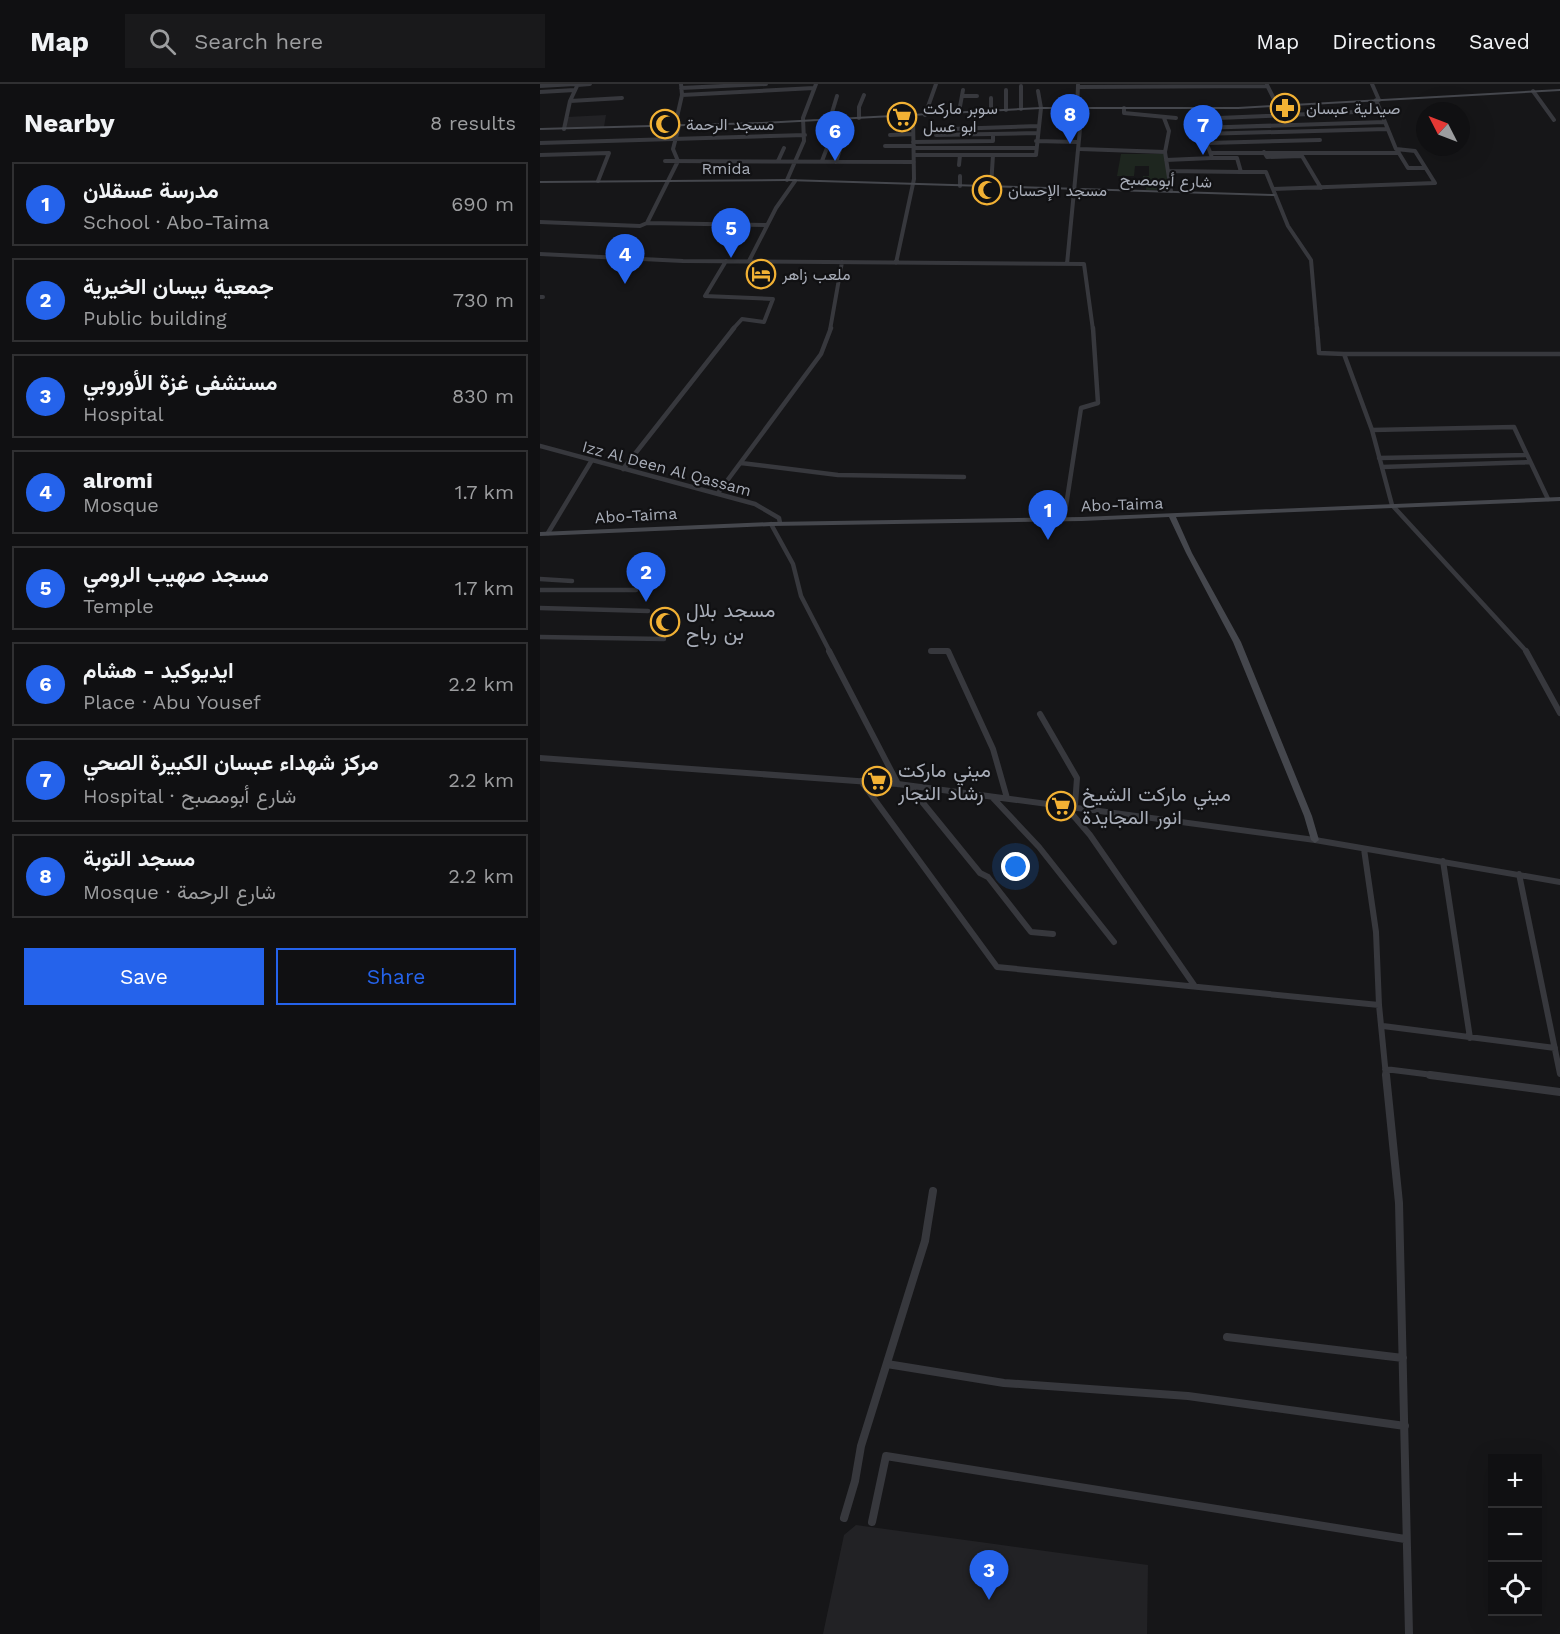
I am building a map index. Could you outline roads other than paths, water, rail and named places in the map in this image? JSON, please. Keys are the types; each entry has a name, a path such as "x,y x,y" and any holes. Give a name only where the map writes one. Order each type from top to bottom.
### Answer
{"street":[{"path":"564,129 570,101 577,84"},
{"path":"540,86 590,84"},
{"path":"678,161 672,148 681,86 766,84"},
{"path":"925,115 936,84"},
{"path":"1372,84 1379,111 1408,168 1425,168"},
{"path":"1067,264 1073,189 1080,149 1078,85 1267,85 1278,106"},
{"path":"681,95 815,86 803,118 805,135 787,180"},
{"path":"1021,109 1022,86"},
{"path":"540,92 575,90"},
{"path":"959,112 963,90"},
{"path":"1006,90 1006,110"},
{"path":"540,129 805,121 1041,108 1278,106 1560,90"},
{"path":"914,155 1036,155 1041,108 1038,91"},
{"path":"1533,91 1554,120"},
{"path":"859,118 859,107 864,95"},
{"path":"830,119 837,96"},
{"path":"963,96 977,96"},
{"path":"570,101 622,98"},
{"path":"991,98 991,111"},
{"path":"1124,108 1124,113 1176,118"},
{"path":"1212,158 1208,143 1200,134 1194,119 1379,111"},
{"path":"896,262 913,184 913,116"},
{"path":"1164,118 1169,131 1165,152 1171,191"},
{"path":"1198,128 1385,122"},
{"path":"952,135 951,129 1038,126"},
{"path":"1200,134 1387,129"},
{"path":"936,135 1037,133"},
{"path":"890,135 913,134"},
{"path":"914,145 993,141 993,134"},
{"path":"540,143 805,135"},
{"path":"822,161 830,140 843,140 836,162"},
{"path":"1208,143 1281,143 1320,140"},
{"path":"1036,141 1078,142"},
{"path":"886,144 1036,148"},
{"path":"778,161 784,148"},
{"path":"1080,149 1165,152"},
{"path":"1211,153 1303,151 1343,155 1416,151 1434,183 1273,189"},
{"path":"1264,152 1267,157 1302,156 1321,188"},
{"path":"540,154 609,153 598,181"},
{"path":"844,162 847,154"},
{"path":"959,165 960,155"},
{"path":"991,186 993,155"},
{"path":"883,162 884,156"},
{"path":"1166,159 1237,158 1241,172"},
{"path":"665,161 914,162"},
{"path":"647,223 678,161"},
{"path":"1169,171 1266,172 1288,226 1311,260 1320,353 1560,354"},
{"path":"960,176 960,186"},
{"name":"Rmida","path":"540,182 787,180 913,184"},
{"path":"749,261 767,225 795,181"},
{"name":"شارع أبومصبح","path":"913,184 1274,195"},
{"path":"540,222 640,226 647,223 767,225"},
{"path":"540,254 726,261 1084,264 1096,354 1098,403 1081,408 1066,494 1064,519"},
{"path":"623,469 714,350 742,319 764,322 775,300 705,296 726,261"},
{"path":"718,494 821,354 832,326 842,262"},
{"path":"1344,354 1372,430 1392,504 1526,651 1560,713"},
{"path":"1372,430 1514,427 1548,499"},
{"name":"Izz Al Deen Al Qassam","path":"540,446 755,504 779,518 780,523"},
{"path":"1379,458 1526,454"},
{"path":"544,534 592,460"},
{"path":"1382,466 1530,462"},
{"path":"741,463 838,475 964,477"},
{"name":"Abo-Taima","path":"544,534 780,523 1172,516 1392,504 1560,499"},
{"path":"1172,516 1189,553 1196,561 1237,642 1300,796 1315,840"},
{"path":"771,524 793,564 801,596 898,784"},
{"path":"540,579 572,580"},
{"path":"540,590 636,590"},
{"path":"540,608 648,611"},
{"path":"540,637 601,640 663,639"},
{"path":"931,651 948,651 993,749 1008,798"},
{"path":"1041,714 1077,778 1075,804 1066,807"},
{"path":"540,758 898,784 1315,840 1560,882"},
{"path":"861,781 887,820 997,967 1380,1005"},
{"path":"910,786 980,873 988,877 1031,932 1053,934"},
{"path":"992,797 1039,847 1114,942"},
{"path":"1066,807 1090,835 1194,985"},
{"path":"1364,849 1376,932 1380,1005 1399,1203 1409,1634"},
{"path":"1443,861 1470,1038"},
{"path":"1519,874 1560,1074"},
{"path":"1383,1026 1555,1048"},
{"path":"1386,1069 1560,1092"},
{"path":"844,1518 855,1481 861,1446 925,1241 933,1191"},
{"path":"1227,1337 1403,1358"},
{"path":"887,1364 1004,1383 1188,1396 1405,1426"},
{"path":"872,1522 886,1456 1405,1539"}],"place":[{"name":"صيدلية عبسان","path":"1285,108"},
{"name":"سوبر ماركت ابو عسل","path":"902,117"},
{"name":"مسجد الرحمة","path":"665,124"},
{"name":"مسجد التوبة","path":"1070,144"},
{"name":"مركز شهداء عبسان الكبيرة الصحي","path":"1203,155"},
{"name":"ايديوكيد - هشام","path":"835,161"},
{"name":"مسجد الإحسان","path":"987,190"},
{"name":"مسجد صهيب الرومي","path":"731,258"},
{"name":"ملعب زاهر","path":"761,274"},
{"name":"alromi","path":"625,284"},
{"name":"مدرسة عسقلان","path":"1048,540"},
{"name":"جمعية بيسان الخيرية","path":"646,602"},
{"name":"مسجد بلال بن رباح","path":"665,622"},
{"name":"ميني ماركت رشاد النجار","path":"877,781"},
{"name":"ميني ماركت الشيخ انور المجايدة","path":"1061,806"},
{"name":"مستشفى غزة الأوروبي","path":"989,1600"}]}
